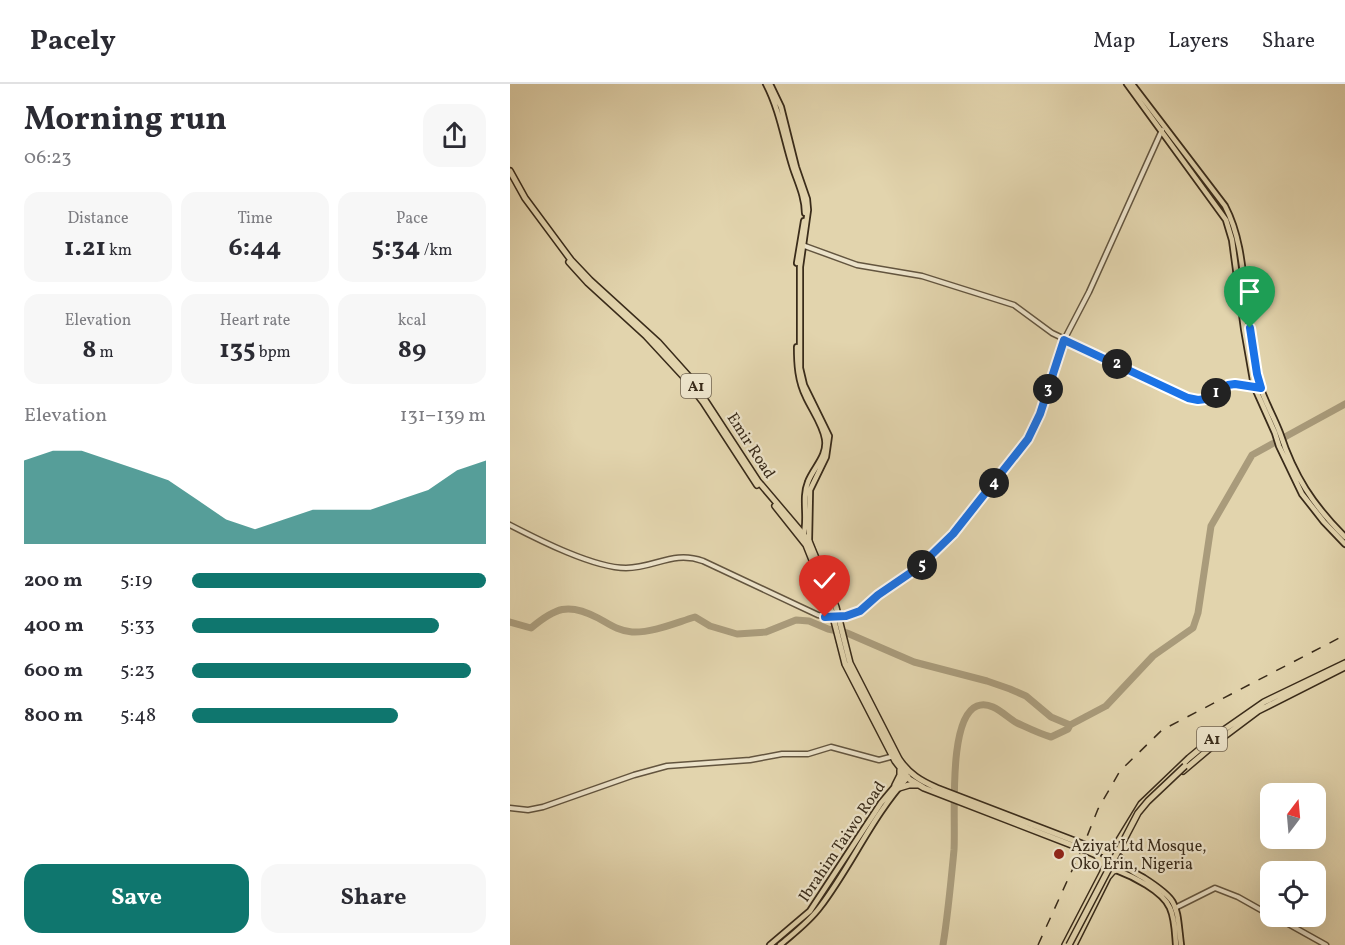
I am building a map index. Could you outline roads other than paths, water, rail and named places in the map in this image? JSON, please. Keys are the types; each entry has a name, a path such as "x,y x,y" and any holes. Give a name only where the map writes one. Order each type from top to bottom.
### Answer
{"highway":[{"name":"Emir Road","path":"510,171 525,198 571,260 658,342 692,380 758,481 805,540 836,618 845,664 895,755 908,774"},
{"name":"Emir Road","path":"510,178 522,200 580,275 646,336 691,385 752,478 805,540"},
{"name":"A1","path":"1345,663 1264,702 1189,758 1141,804 1110,854 1104,857 1103,865 1108,870 1115,870 1120,865 1120,849 1143,808 1220,736 1270,704 1345,667"},
{"path":"1070,945 1140,814 1156,795 1220,736"},
{"name":"Emir Road","path":"895,755 898,765 908,774"},
{"path":"898,765 900,775 897,786 921,786"},
{"name":"Ibrahim Taiwo Road","path":"908,774 921,786 1110,854"},
{"name":"Ibrahim Taiwo Road","path":"908,774 936,790"},
{"name":"Ibrahim Taiwo Road","path":"959,798 1082,848 1096,855 1103,865"},
{"name":"A1","path":"1110,854 1120,859"},
{"path":"1070,945 1103,872 1103,865"},
{"path":"1070,945 1108,877 1115,870"}],"main road":[{"path":"768,84 781,107 796,167 807,199 808,210 801,245 799,288 800,368 804,384 825,427 829,442 826,457 810,490 805,540"},
{"path":"1127,84 1225,206 1234,227 1254,362 1281,445 1306,499 1345,544"},
{"path":"1132,84 1226,220 1232,240 1254,387 1277,432"},
{"path":"1281,445 1309,496 1345,537"},
{"name":"Ibrahim Taiwo Road","path":"770,945 810,910 897,786 908,774"},
{"name":"Ibrahim Taiwo Road","path":"780,945 805,924 821,906 897,786"},
{"path":"1120,859 1127,867 1168,894 1181,945"},
{"path":"1115,870 1134,878 1157,893 1173,908 1176,945"}],"street":[{"path":"510,525 547,544 613,567 640,567 680,556 692,557 812,613 836,618 860,611 878,595 919,567 966,518 1028,439 1040,414 1064,340 1089,292 1162,129"},
{"path":"801,245 857,265 922,276 1014,305 1064,340 1188,398 1206,399 1232,384 1261,388"},
{"path":"510,808 528,810 543,807 634,775 667,766 750,760 782,754 808,754 831,747 879,760 895,755"},
{"path":"1173,908 1215,888 1260,909"},
{"path":"1292,927 1326,945"}],"waterway":[{"path":"943,945 954,850 957,749 967,714 977,706 988,705 1017,723 1051,737 1106,706 1153,656 1193,628 1198,613 1211,526 1252,455 1345,404"},
{"path":"510,622 531,628 555,612 570,609 587,613 618,629 632,632 655,629 695,617 710,626 737,634 766,632 796,620 809,621 828,629 847,633 914,662 1010,689 1026,696 1051,717 1070,725"}],"railway":[{"path":"1038,945 1098,809 1120,771 1162,730 1345,635"}],"place":[{"name":"Aziyat Ltd Mosque, Oko Erin, Nigeria","path":"1059,854"}]}
